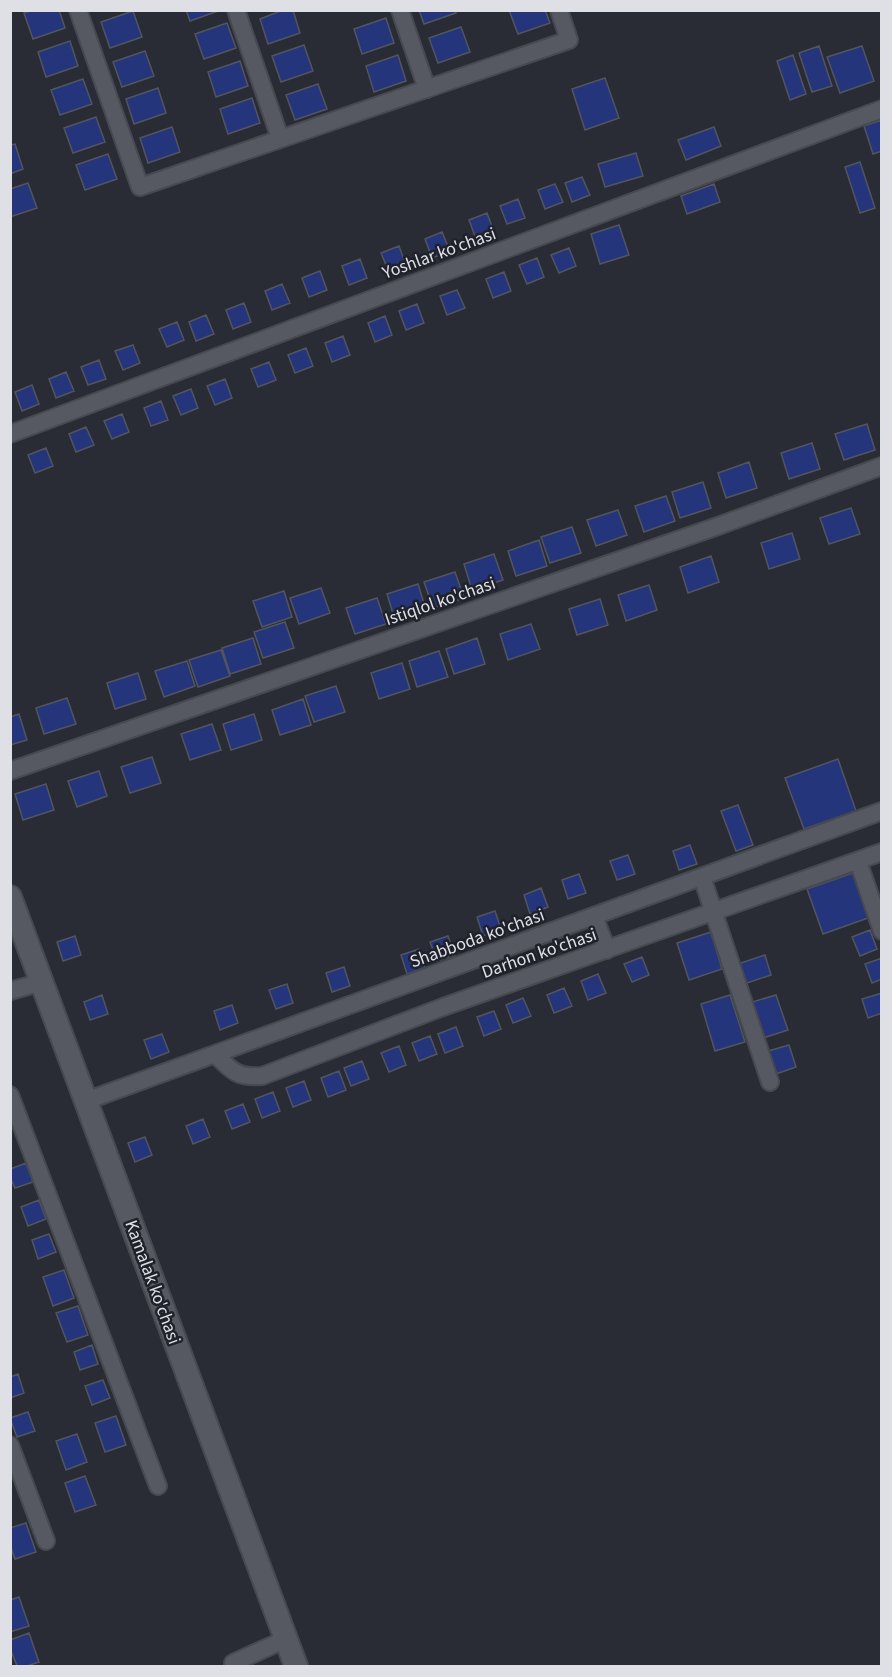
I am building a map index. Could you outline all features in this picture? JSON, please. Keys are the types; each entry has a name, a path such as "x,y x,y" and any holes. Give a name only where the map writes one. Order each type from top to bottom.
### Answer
{"main road":[{"name":"Kamalak ko'chasi","path":"10,897 296,1666"}],"street":[{"path":"78,10 140,187 569,40 559,10"},
{"path":"236,10 280,138"},
{"path":"400,10 427,89"},
{"name":"Yoshlar ko'chasi","path":"10,434 882,109"},
{"name":"Istiqlol ko'chasi","path":"10,771 718,526 882,466"},
{"name":"Shabboda ko'chasi","path":"86,1101 882,811"},
{"name":"Darhon ko'chasi","path":"215,1054 232,1071 247,1077 262,1076 443,1007 882,852"},
{"path":"858,861 882,931"},
{"path":"702,877 770,1082"},
{"path":"594,916 607,950"},
{"path":"10,991 42,982"},
{"path":"10,1095 158,1486"},
{"path":"10,1445 46,1541"},
{"path":"234,1666 233,1663 286,1639"}],"building":[{"path":"33,10 59,10 65,28 33,39 24,13"},
{"path":"186,10 221,10 190,21"},
{"path":"283,10 293,10 300,33 268,44 260,19"},
{"path":"419,10 455,10 456,13 424,24"},
{"path":"509,10 545,10 550,23 518,34"},
{"path":"133,11 142,37 110,48 101,22"},
{"path":"386,18 394,43 362,54 354,29"},
{"path":"227,23 236,48 204,59 195,34"},
{"path":"461,27 470,52 438,63 429,38"},
{"path":"70,41 78,66 46,77 38,52"},
{"path":"304,45 313,71 281,82 272,56"},
{"path":"819,46 832,86 812,92 799,53"},
{"path":"862,46 874,81 840,93 827,57"},
{"path":"145,51 154,76 122,87 113,62"},
{"path":"398,55 406,81 374,92 366,66"},
{"path":"793,55 806,94 790,100 777,61"},
{"path":"240,61 248,86 216,97 208,72"},
{"path":"605,78 619,118 585,130 572,89"},
{"path":"83,79 92,104 60,115 51,90"},
{"path":"318,84 327,109 295,120 286,95"},
{"path":"158,88 166,113 134,124 126,99"},
{"path":"252,98 260,123 228,134 220,109"},
{"path":"96,117 105,142 73,153 64,128"},
{"path":"882,120 882,151 873,154 864,126"},
{"path":"172,127 180,152 148,163 140,138"},
{"path":"714,127 721,146 686,160 678,140"},
{"path":"15,144 23,169 10,174 10,145"},
{"path":"636,153 643,176 605,187 598,164"},
{"path":"108,154 117,179 85,190 76,165"},
{"path":"860,162 875,208 860,213 845,167"},
{"path":"582,177 590,195 572,202 565,183"},
{"path":"28,183 37,208 10,217 10,189"},
{"path":"555,184 563,202 545,209 538,190"},
{"path":"714,184 720,202 687,214 681,196"},
{"path":"518,199 525,218 507,224 500,206"},
{"path":"487,213 494,232 476,239 469,220"},
{"path":"619,225 629,255 600,264 591,234"},
{"path":"442,232 450,251 432,258 425,239"},
{"path":"399,246 406,265 389,272 381,253"},
{"path":"569,248 576,266 559,273 551,255"},
{"path":"537,258 544,277 527,284 519,265"},
{"path":"360,259 367,278 349,285 342,266"},
{"path":"320,271 327,290 309,297 302,278"},
{"path":"504,272 511,291 493,298 486,279"},
{"path":"282,284 290,303 272,310 265,291"},
{"path":"457,290 465,308 447,315 440,296"},
{"path":"244,303 251,322 233,329 226,310"},
{"path":"417,304 424,323 406,330 399,311"},
{"path":"206,315 214,334 196,341 189,322"},
{"path":"385,316 392,335 375,342 368,323"},
{"path":"177,322 184,340 167,347 159,329"},
{"path":"343,336 350,355 332,362 325,343"},
{"path":"133,345 140,363 123,370 115,351"},
{"path":"306,348 313,366 295,373 288,355"},
{"path":"99,360 106,379 88,385 81,367"},
{"path":"269,362 276,380 258,387 251,369"},
{"path":"66,372 74,391 56,398 49,379"},
{"path":"225,379 232,398 215,405 207,386"},
{"path":"32,385 39,404 22,411 15,392"},
{"path":"191,389 198,408 181,415 173,396"},
{"path":"161,401 168,420 151,426 144,408"},
{"path":"122,414 129,432 112,439 104,421"},
{"path":"867,424 875,450 844,460 835,434"},
{"path":"86,427 94,445 76,452 69,434"},
{"path":"812,443 820,469 789,479 781,453"},
{"path":"46,448 53,466 35,473 28,455"},
{"path":"749,462 757,488 726,498 718,473"},
{"path":"703,482 711,508 680,518 672,492"},
{"path":"666,496 675,521 644,532 635,506"},
{"path":"851,508 860,534 829,544 820,518"},
{"path":"618,510 627,535 596,546 587,520"},
{"path":"572,527 581,553 550,563 541,537"},
{"path":"792,533 800,559 769,569 761,543"},
{"path":"539,540 547,566 516,576 508,551"},
{"path":"494,554 503,580 472,590 464,564"},
{"path":"711,556 719,582 688,593 680,567"},
{"path":"455,572 464,598 433,608 424,582"},
{"path":"418,584 426,610 395,620 387,594"},
{"path":"649,585 657,610 626,621 618,595"},
{"path":"321,588 330,613 299,624 290,598"},
{"path":"284,591 292,617 262,627 253,601"},
{"path":"377,598 386,624 355,634 346,608"},
{"path":"600,599 608,625 577,635 569,609"},
{"path":"285,622 294,648 263,658 254,632"},
{"path":"531,624 540,649 508,660 500,634"},
{"path":"253,638 261,664 230,674 222,648"},
{"path":"477,638 485,664 454,674 446,649"},
{"path":"221,650 230,676 198,687 189,660"},
{"path":"439,651 448,677 417,687 409,661"},
{"path":"187,661 195,686 164,697 155,671"},
{"path":"402,663 410,689 379,699 371,673"},
{"path":"138,673 146,699 115,709 107,683"},
{"path":"336,686 345,712 314,722 305,696"},
{"path":"67,698 76,724 44,734 36,708"},
{"path":"303,699 311,725 280,735 272,710"},
{"path":"19,714 27,740 10,745 10,717"},
{"path":"254,714 262,740 231,750 223,724"},
{"path":"212,724 221,750 190,760 181,734"},
{"path":"152,757 161,783 130,793 121,767"},
{"path":"838,759 856,811 804,829 785,778"},
{"path":"99,771 107,796 77,807 68,781"},
{"path":"46,784 54,810 23,820 15,794"},
{"path":"738,805 753,845 736,851 721,811"},
{"path":"690,845 697,864 679,870 673,851"},
{"path":"628,855 635,874 617,880 610,861"},
{"path":"853,873 868,918 823,934 807,889"},
{"path":"579,874 586,893 568,899 562,880"},
{"path":"541,888 548,907 530,914 524,895"},
{"path":"495,911 501,929 483,936 477,917"},
{"path":"870,930 877,949 860,956 852,937"},
{"path":"711,932 722,969 689,980 677,943"},
{"path":"75,936 81,955 63,961 57,942"},
{"path":"448,936 455,955 437,961 430,942"},
{"path":"419,949 425,968 407,974 401,955"},
{"path":"765,955 771,975 741,985 735,965"},
{"path":"642,957 649,975 632,982 624,964"},
{"path":"882,958 882,979 872,983 865,964"},
{"path":"344,967 350,986 332,992 326,973"},
{"path":"598,974 606,993 588,1000 581,981"},
{"path":"287,984 293,1003 276,1009 269,990"},
{"path":"564,988 572,1006 554,1013 547,995"},
{"path":"882,993 882,1013 868,1018 862,999"},
{"path":"102,995 108,1014 90,1020 84,1002"},
{"path":"730,995 745,1042 715,1051 701,1004"},
{"path":"776,995 788,1030 760,1039 749,1003"},
{"path":"523,998 531,1016 513,1023 506,1005"},
{"path":"232,1005 238,1023 220,1030 214,1011"},
{"path":"494,1011 501,1029 484,1036 477,1017"},
{"path":"456,1027 463,1046 445,1053 438,1034"},
{"path":"162,1034 169,1052 151,1059 144,1040"},
{"path":"430,1036 437,1054 419,1061 412,1043"},
{"path":"789,1045 796,1067 773,1075 765,1052"},
{"path":"399,1046 406,1065 389,1072 381,1053"},
{"path":"362,1061 369,1079 351,1086 344,1068"},
{"path":"339,1071 346,1090 328,1097 321,1078"},
{"path":"304,1081 311,1100 293,1107 286,1088"},
{"path":"273,1092 280,1111 262,1118 255,1099"},
{"path":"243,1104 250,1122 232,1129 225,1111"},
{"path":"203,1119 210,1137 193,1144 186,1126"},
{"path":"145,1137 152,1155 135,1162 128,1143"},
{"path":"26,1163 33,1182 15,1188 10,1177 10,1169"},
{"path":"39,1200 46,1219 28,1226 21,1207"},
{"path":"49,1234 56,1252 38,1259 32,1240"},
{"path":"64,1270 74,1298 53,1306 43,1277"},
{"path":"78,1306 88,1335 67,1342 56,1313"},
{"path":"92,1345 98,1364 80,1370 74,1352"},
{"path":"18,1374 24,1393 10,1398 10,1377"},
{"path":"103,1380 110,1398 92,1405 85,1386"},
{"path":"28,1412 35,1431 17,1437 10,1418"},
{"path":"116,1416 126,1445 105,1452 95,1423"},
{"path":"77,1434 87,1462 66,1470 56,1441"},
{"path":"85,1476 96,1505 75,1512 65,1483"},
{"path":"26,1523 36,1552 15,1559 10,1545 10,1528"},
{"path":"19,1597 29,1626 10,1632 10,1600"},
{"path":"29,1633 39,1662 17,1666 10,1648 10,1640"}]}
